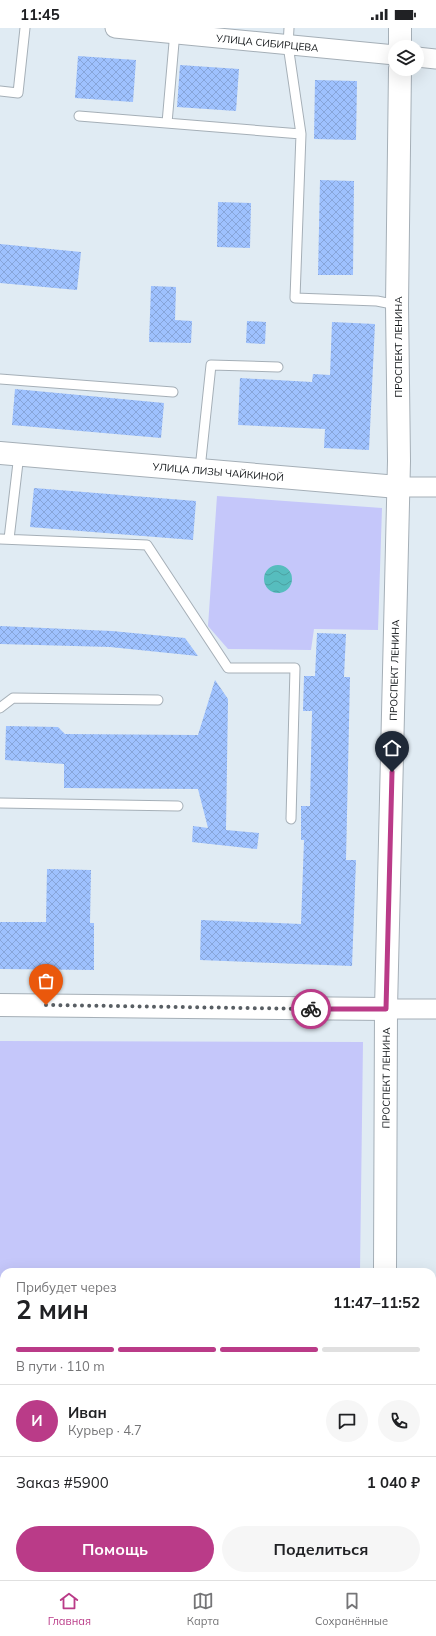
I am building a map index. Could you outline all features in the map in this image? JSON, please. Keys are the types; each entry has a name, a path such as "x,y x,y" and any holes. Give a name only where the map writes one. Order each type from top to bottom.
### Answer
{"main road":[{"path":"400,28 400,40"},
{"name":"ПРОСПЕКТ ЛЕНИНА","path":"385,1268 386,1009 398,487 397,305 400,76"},
{"name":"УЛИЦА ЛИЗЫ ЧАЙКИНОЙ","path":"9,454 398,487"},
{"path":"0,1005 386,1009"}],"street":[{"name":"УЛИЦА СИБИРЦЕВА","path":"115,28 288,36 388,54"},
{"path":"424,58 436,59"},
{"name":"УЛИЦА ЛИЗЫ ЧАЙКИНОЙ","path":"398,487 436,488"},
{"path":"386,1009 436,1009"}],"lane":[{"path":"0,91 18,93 25,28"},
{"path":"167,123 175,31"},
{"path":"288,36 301,134 295,298 377,301 397,305"},
{"path":"79,116 301,134"},
{"path":"200,469 211,365 278,367"},
{"path":"0,378 174,392"},
{"path":"9,454 4,539 146,545 228,668 295,668 291,819"},
{"path":"0,708 13,698 158,700"},
{"path":"0,803 178,806"}],"shaded area":[{"path":"217,496 382,508 378,630 314,629 311,650 228,649 208,626"},
{"path":"0,1041 363,1042 360,1268 0,1268"}],"water":[{"path":"278,565 284,566 288,569 291,573 291,585 288,589 284,592 278,593 272,592 268,589 265,585 264,579 265,573 268,569 272,566"}],"building":[{"path":"78,56 136,60 133,102 75,98"},
{"path":"180,65 239,69 236,111 177,107"},
{"path":"315,80 357,81 356,140 314,139"},
{"path":"320,180 354,181 353,275 318,275"},
{"path":"218,202 251,203 250,248 217,247"},
{"path":"0,244 81,252 77,290 0,283"},
{"path":"151,286 176,287 175,320 192,321 191,343 149,342"},
{"path":"247,321 266,322 265,344 246,343"},
{"path":"332,322 375,324 369,450 324,448 325,429 238,425 240,378 312,382 313,374 330,375"},
{"path":"15,389 164,403 161,438 12,425"},
{"path":"34,488 196,501 193,540 30,527"},
{"path":"0,626 112,631 185,638 198,656 110,647 0,644"},
{"path":"317,633 346,634 344,677 350,677 346,860 356,860 352,966 200,960 201,920 301,924 304,840 301,840 301,806 310,806 312,711 303,711 304,676 315,676"},
{"path":"215,680 228,699 226,830 259,833 257,849 192,842 193,826 208,828 198,789 64,788 64,764 5,760 6,726 58,727 65,734 198,735"},
{"path":"47,869 91,870 90,923 94,923 94,970 0,969 0,922 46,922"}],"way so far":[{"path":"46,1005 311,1009"}],"route":[{"path":"311,1009 386,1009 392,772"}]}
